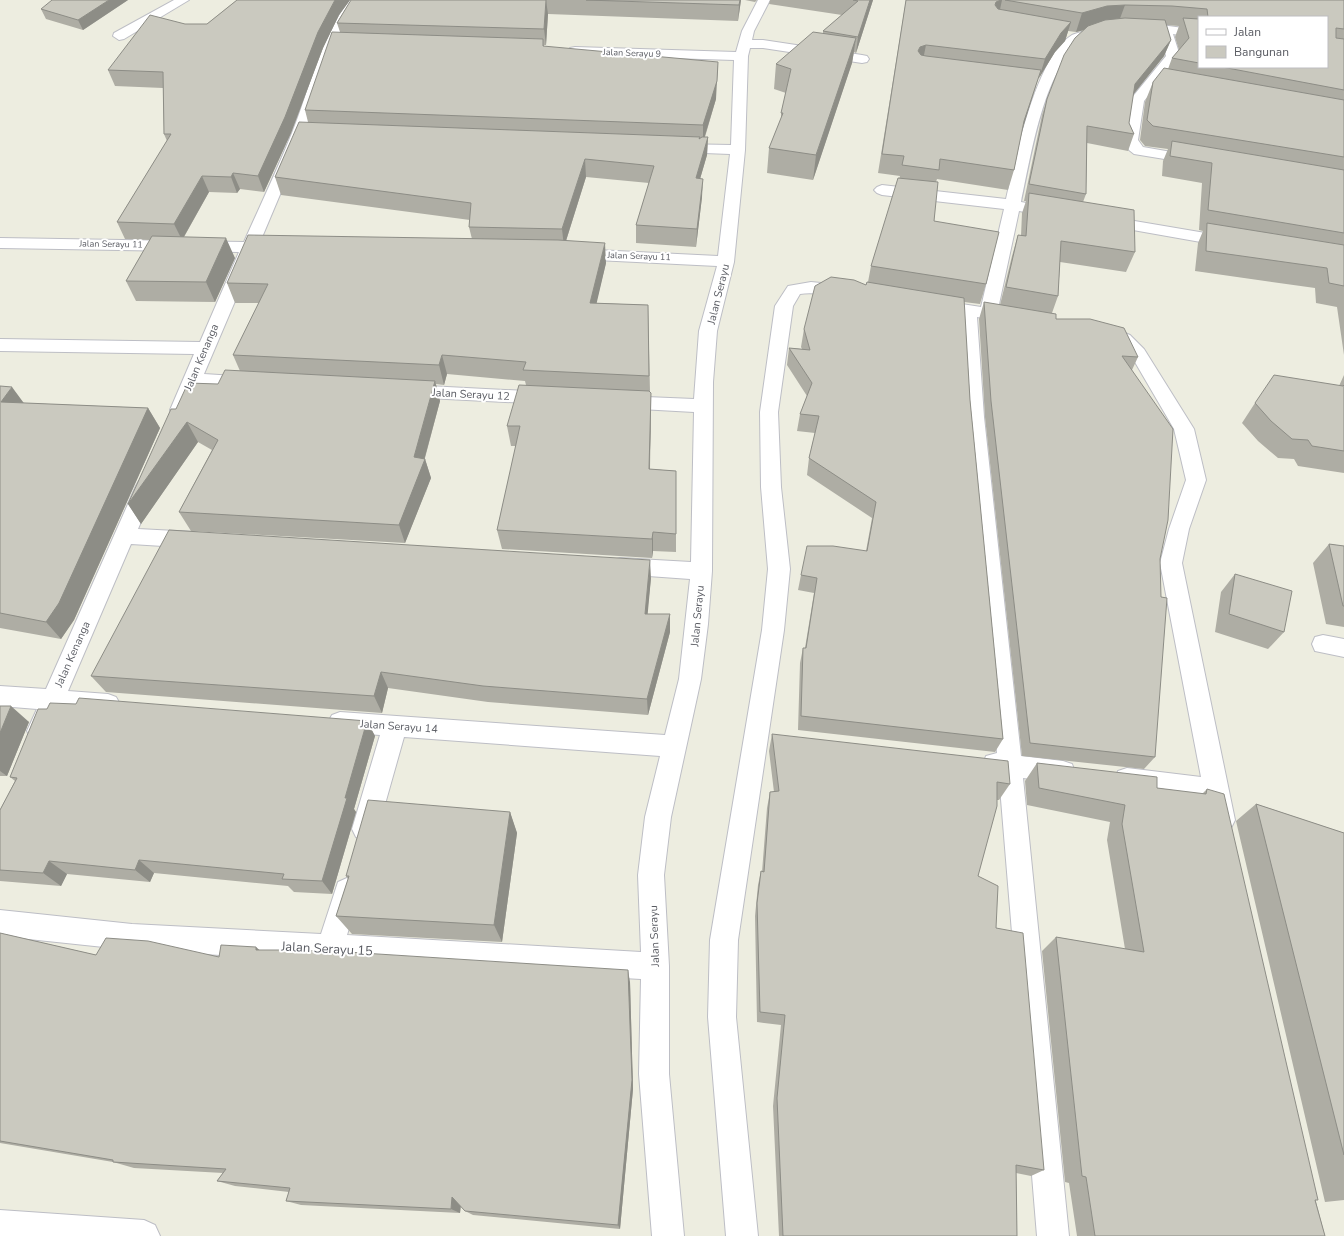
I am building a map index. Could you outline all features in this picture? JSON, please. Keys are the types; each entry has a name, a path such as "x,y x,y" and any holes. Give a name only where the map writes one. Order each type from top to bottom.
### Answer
{"street":[{"path":"119,36 183,0"},
{"name":"Jalan Kenanga","path":"170,429 250,246 307,133 339,44 347,12 357,0"},
{"name":"Jalan Serayu","path":"668,1236 654,1074 655,966 651,875 658,817 690,680 701,571 703,406 708,331 726,262 738,150 743,50 757,11 764,0"},
{"path":"1063,36 1077,38 1115,30 1165,30 1198,34"},
{"path":"1165,30 1172,46 1173,56 1137,100 1131,140 1134,147 1139,151 1210,163"},
{"path":"1053,1236 1010,766 975,417 978,312 1014,205 1028,136 1045,85 1058,56 1077,38"},
{"name":"Jalan Serayu 9","path":"560,51 743,50 763,44 862,59"},
{"path":"1153,81 1168,84"},
{"path":"1030,83 1045,85"},
{"path":"666,147 738,150"},
{"path":"882,190 1014,205 1069,215"},
{"path":"1092,219 1242,244"},
{"name":"Jalan Serayu 11","path":"0,243 281,247"},
{"name":"Jalan Serayu 11","path":"559,254 658,257 726,262"},
{"path":"742,1236 722,1009 724,940 773,630 779,569 771,487 769,412 784,306 794,290 811,287 835,288 866,293"},
{"path":"914,301 1034,321"},
{"path":"1087,329 1110,333 1124,338 1138,353 1157,382 1184,429 1196,480 1179,528 1171,563 1215,790 1227,844"},
{"path":"0,345 205,348"},
{"path":"192,380 264,384"},
{"name":"Jalan Serayu 12","path":"392,390 567,399"},
{"path":"607,401 703,406"},
{"name":"Jalan Kenanga","path":"32,749 52,699 152,472"},
{"path":"125,536 212,541"},
{"path":"598,565 701,571"},
{"path":"0,696 132,705"},
{"name":"Jalan Serayu 14","path":"315,720 674,746"},
{"path":"330,948 395,726"},
{"path":"756,737 780,740"},
{"path":"970,762 1081,774"},
{"path":"1105,777 1215,790"},
{"name":"Jalan Serayu 15","path":"0,923 132,937 655,966"},
{"path":"0,1226 144,1236"}],"building":[{"path":"52,0 109,0 78,20 41,9"},
{"path":"237,0 335,0 318,32 285,117 258,176 233,173 231,177 202,176 174,224 117,222 171,134 164,134 163,72 108,70 150,15 185,24 207,24"},
{"path":"351,0 546,0 544,29 337,23"},
{"path":"586,0 740,0 739,5"},
{"path":"853,0 870,0 858,37 823,31 858,1"},
{"path":"906,0 1001,0 996,2 995,5 998,9 1071,22 1061,33 1045,59 926,45 920,47 918,51 921,55 926,56 1041,70 1024,121 1014,170 940,159 939,170 902,165 904,156 882,154"},
{"path":"1005,0 1344,0 1344,29 1336,28 1336,38 1344,39 1344,90 1227,68 1328,68 1328,16 1208,16 1207,9 1172,6 1125,5 1107,6 1082,13"},
{"path":"1125,18 1165,20 1171,40 1135,84 1129,123 1134,134 1087,126 1086,194 1029,184 1047,99 1064,55 1075,38 1088,26 1105,20"},
{"path":"1183,18 1198,19 1198,63 1172,58 1189,38"},
{"path":"332,32 543,39 543,46 718,62 717,81 703,125 305,110"},
{"path":"813,32 856,38 816,155 769,148 783,113 781,113 791,69 776,64"},
{"path":"1164,68 1344,100 1344,157 1153,126 1147,120 1153,82"},
{"path":"299,122 700,137 699,139 702,137 708,137 696,178 703,179 697,229 636,225 654,166 585,159 562,229 469,227 471,203 275,177"},
{"path":"1172,141 1344,170 1344,233 1208,210 1212,163 1170,156"},
{"path":"898,178 938,182 934,221 999,232 986,284 871,266"},
{"path":"1029,193 1134,210 1135,252 1061,241 1058,296 1006,287 1018,235 1026,236"},
{"path":"1207,223 1344,245 1344,286 1329,283 1327,268 1206,251"},
{"path":"248,235 558,240 605,243 590,303 648,305 649,376 523,370 526,362 442,355 439,365 233,355 268,284 227,283"},
{"path":"152,236 226,238 206,282 126,281"},
{"path":"831,277 854,280 866,285 867,282 964,298 970,400 1003,739 801,716 803,648 806,648 817,578 801,575 807,546 833,546 867,551 876,502 809,458 819,416 800,414 812,383 789,348 810,350 804,329 815,286"},
{"path":"984,302 1056,314 1056,319 1090,319 1124,328 1138,357 1122,356 1173,429 1168,520 1160,559 1161,597 1167,598 1155,757 1030,743 991,401"},
{"path":"225,370 435,381 414,457 425,459 399,525 179,512 218,440 187,422 128,504 171,409 176,409 188,383 218,384"},
{"path":"1274,375 1344,385 1344,451 1312,446 1308,440 1292,439 1271,421 1255,403"},
{"path":"519,385 649,391 651,393 649,469 676,471 676,534 653,532 652,539 497,530 520,426 507,426"},
{"path":"0,386 12,387 1,402 148,408 59,603 46,622 0,613"},
{"path":"169,530 650,560 645,614 670,614 647,699 483,686 381,672 374,696 91,676"},
{"path":"1329,544 1344,546 1344,606 1343,606"},
{"path":"1235,574 1292,591 1284,632 1229,614"},
{"path":"79,698 367,721 345,798 347,798 322,881 282,879 284,874 139,860 135,870 49,861 43,873 0,870 0,810 17,778 10,777 38,709 47,709 50,703 76,704"},
{"path":"0,706 11,706 0,733"},
{"path":"772,734 1008,761 1010,784 997,782 997,806 978,876 998,886 996,928 1023,933 1044,1170 1016,1165 1017,1236 783,1236 777,1098 785,1015 760,1012 757,903 761,871 764,872 770,792 779,791"},
{"path":"1037,763 1157,777 1157,788 1206,794 1207,789 1224,794 1318,1200 1315,1200 1325,1236 1095,1236 1086,1177 1082,1176 1056,937 1144,952 1122,824 1125,805 1039,788"},
{"path":"368,800 510,812 494,925 336,916 349,876 346,876"},
{"path":"1256,804 1344,833 1344,1155"},
{"path":"0,933 96,955 106,938 148,941 219,957 221,945 256,947 256,950 307,950 330,954 331,951 628,970 632,1080 618,1225 465,1211 452,1197 451,1209 286,1201 290,1188 217,1181 226,1169 113,1162 113,1160 0,1141"}]}
